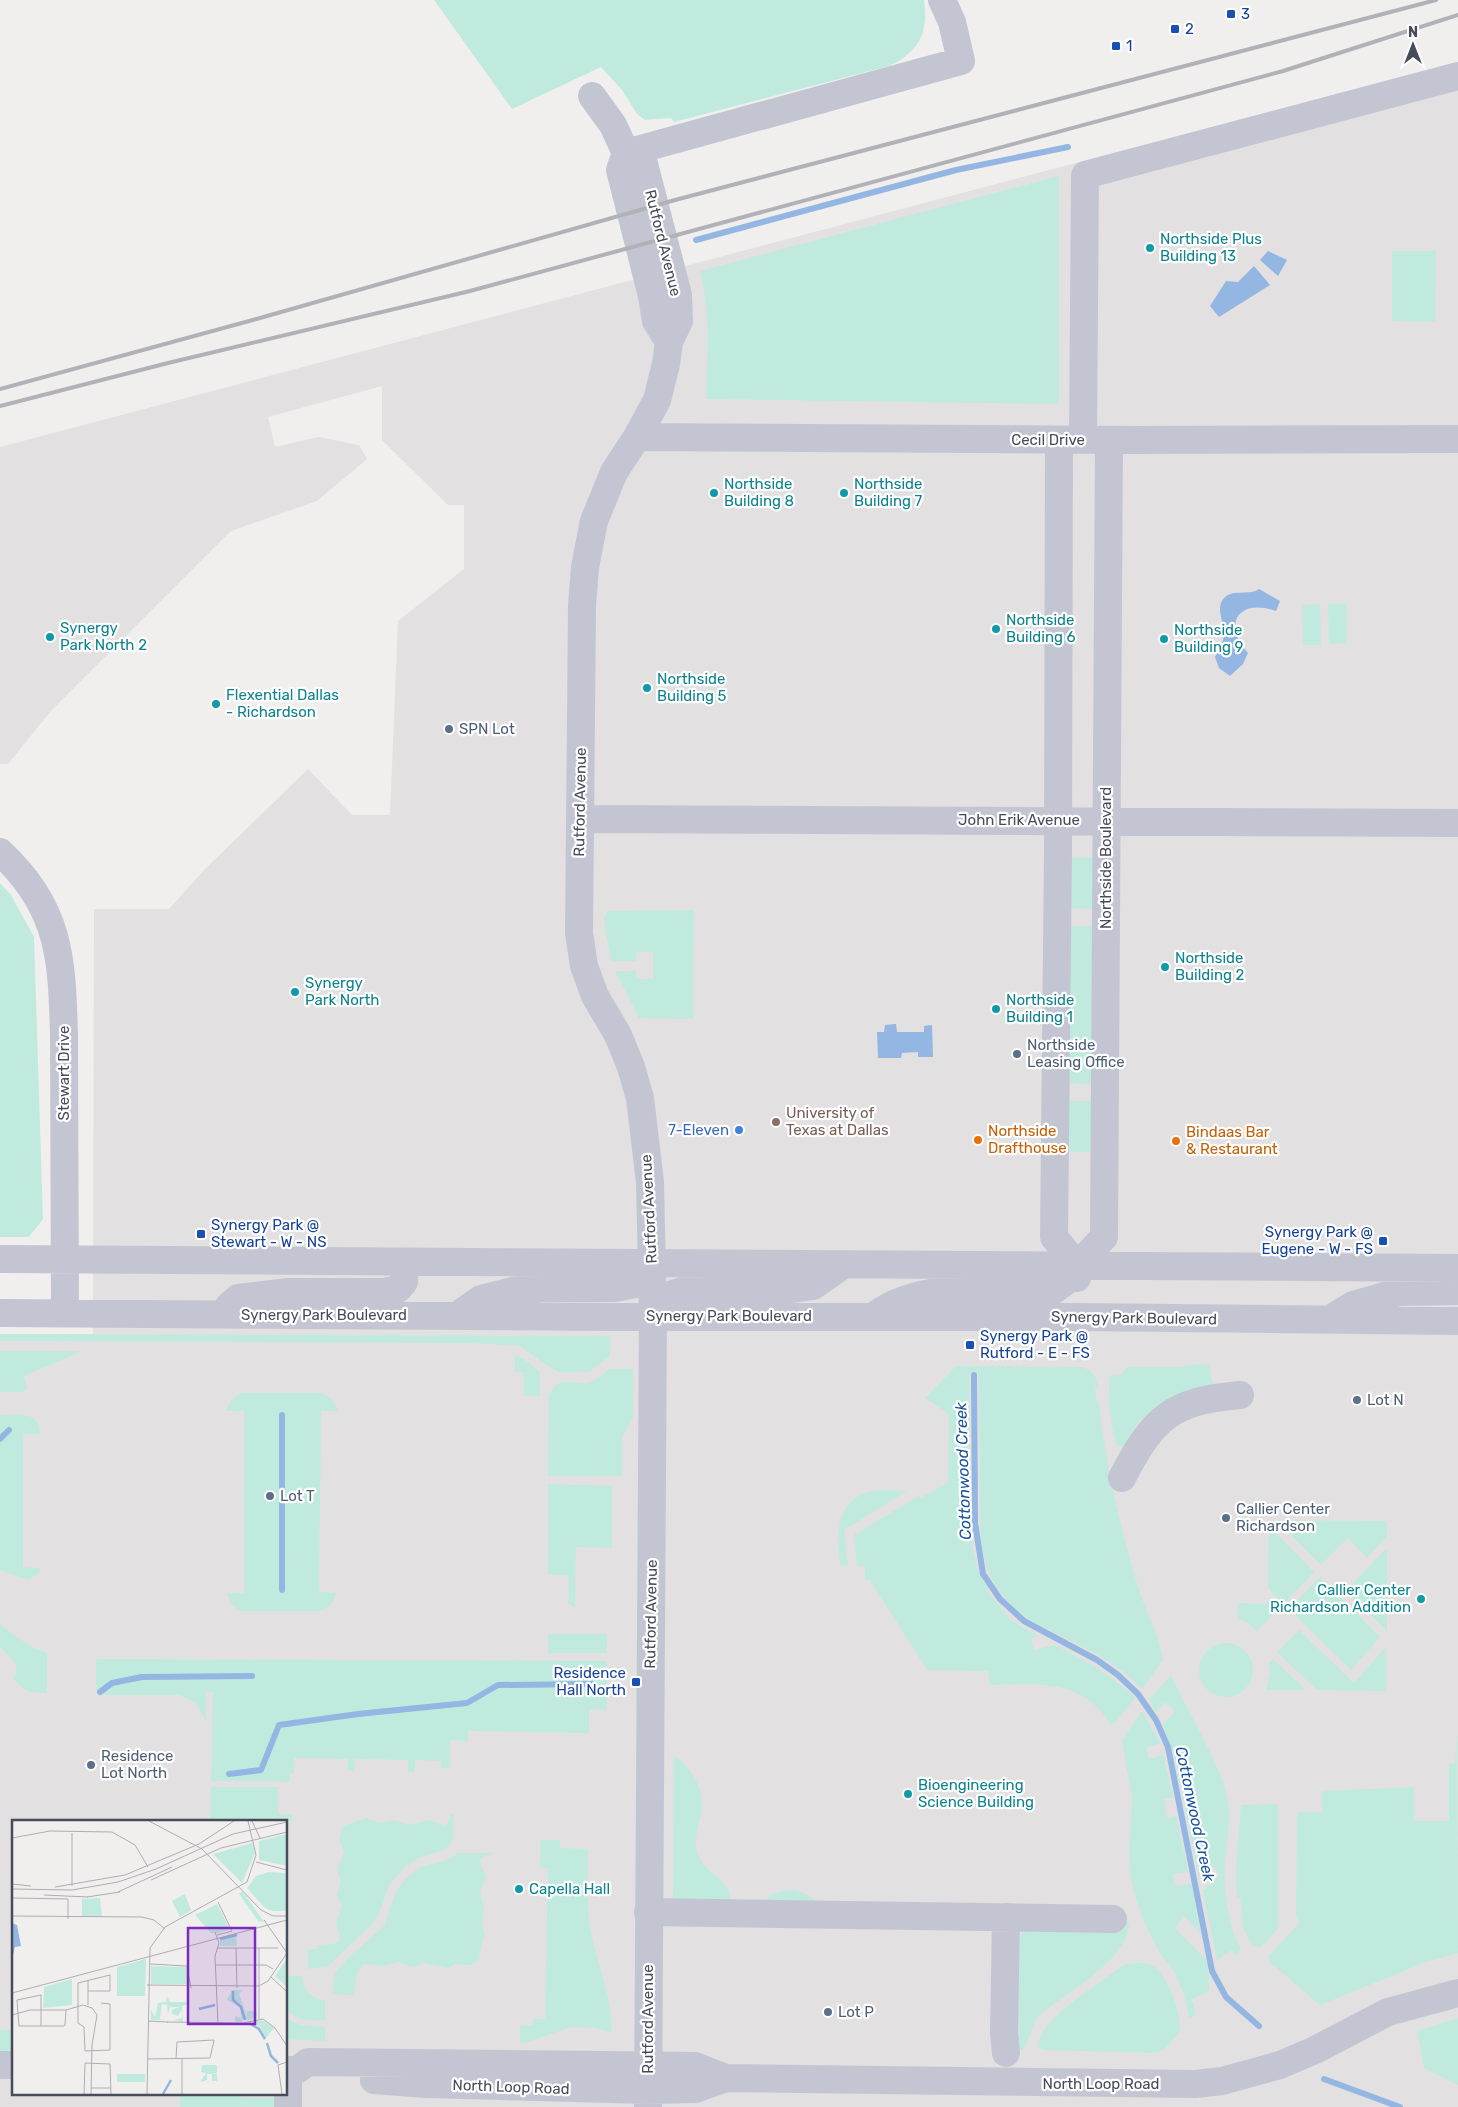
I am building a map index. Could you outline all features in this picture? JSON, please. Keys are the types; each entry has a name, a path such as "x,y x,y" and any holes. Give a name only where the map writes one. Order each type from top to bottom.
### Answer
{"street":[{"path":"592,96 613,125 626,153 961,61 952,22 942,0"},
{"path":"1077,1317 1076,1266 1054,1238 1058,820 1083,440 1085,175 1458,76"},
{"name":"Rutford Avenue","path":"626,153 620,170 650,288 656,321 669,342 666,364 657,400 637,437 614,472 604,494 594,522 586,557 582,606 579,933 584,966 595,996 618,1035 628,1059 640,1098 650,1182 654,1316 647,2087"},
{"name":"Cecil Drive","path":"637,437 1458,440"},
{"name":"Northside Boulevard","path":"874,1316 890,1304 914,1295 955,1290 1054,1290 1066,1281 1076,1266 1104,1238 1107,821 1083,440"},
{"name":"John Erik Avenue","path":"580,819 1458,823"},
{"name":"Stewart Drive","path":"0,852 35,893 50,923 57,946 63,999 64,1037 65,1313"},
{"path":"0,1259 1458,1268"},
{"path":"217,1314 238,1298 288,1292 384,1292 398,1289 404,1282 405,1262"},
{"path":"456,1316 481,1299 512,1291 541,1288 615,1288 636,1284 646,1274 652,1263"},
{"path":"654,1316 659,1304 670,1294 683,1291 785,1290 813,1286 843,1265"},
{"path":"1329,1320 1353,1305 1399,1292 1458,1291"},
{"name":"Synergy Park Boulevard","path":"0,1313 1077,1317 1458,1322"},
{"path":"1122,1478 1150,1431 1166,1415 1183,1405 1201,1400 1240,1395"},
{"path":"648,1912 1113,1919"},
{"path":"1006,1917 1004,2033 1006,2053"},
{"name":"North Loop Road","path":"291,2070 307,2077 426,2084 695,2089 726,2078 1195,2084 1244,2076 1280,2065 1315,2050 1388,2012 1458,1993"},
{"path":"288,2107 291,2070"}],"shaded area":[{"name":"University of Texas at Dallas","path":"1458,62 1458,2107 0,2107 0,1334 93,1334 94,909 169,909 205,869 308,769 352,815 390,815 398,621 464,569 464,505 448,505 382,440 382,386 268,417 275,447 318,437 359,445 367,459 317,501 231,531 51,711 8,764 0,764 0,447"}],"green space":[{"path":"434,0 924,0 925,22 920,40 915,47 908,54 889,66 674,122 671,118 645,120 637,114 622,90 601,67 512,109"},
{"path":"1059,176 1059,404 706,399 707,319 700,271"},
{"path":"1392,251 1436,251 1435,322 1392,321"},
{"path":"1346,603 1347,643 1329,644 1328,604"},
{"path":"1320,604 1321,645 1303,645 1302,605"},
{"path":"1065,857 1094,858 1094,909 1064,908"},
{"path":"0,883 11,895 34,937 43,1219 29,1237 0,1237"},
{"path":"694,910 693,1019 639,1018 615,971 636,971 637,979 653,979 653,952 637,952 636,961 611,961 604,920 607,911"},
{"path":"1065,926 1094,926 1094,1084 1064,1083"},
{"path":"1064,1101 1093,1101 1093,1152 1064,1152"},
{"path":"0,1334 610,1336 610,1356 589,1372 559,1372 520,1346 472,1343 0,1341"},
{"path":"0,1351 78,1351 78,1353 24,1376 27,1388 23,1392 0,1392"},
{"path":"515,1355 524,1359 540,1372 540,1396 524,1396 523,1372 515,1372"},
{"path":"1198,1364 1210,1365 1210,1374 1215,1387 1144,1420 1141,1419 1132,1431 1134,1433 1125,1447 1118,1446 1113,1432 1110,1411 1110,1375 1120,1375 1126,1367 1180,1367"},
{"path":"956,1366 1083,1367 1095,1377 1098,1387 1095,1387 1097,1403 1099,1403 1110,1473 1125,1542 1163,1660 1142,1689 1130,1677 1103,1658 1024,1616 1004,1597 993,1581 984,1557 980,1531 978,1372 969,1373 969,1531 977,1568 990,1595 1011,1620 1038,1636 1031,1638 1034,1650 1055,1645 1097,1668 1135,1698 1115,1723 1111,1725 1100,1710 1087,1699 1073,1691 1042,1685 990,1685 988,1671 927,1670 870,1580 865,1580 865,1566 857,1566 854,1535 919,1496 921,1498 948,1482 949,1414 925,1398"},
{"path":"610,1369 633,1369 633,1417 622,1438 622,1476 548,1476 549,1397 553,1389 563,1382 587,1383 593,1381"},
{"path":"241,1393 322,1393 328,1396 336,1405 338,1411 321,1411 319,1592 336,1593 331,1604 321,1611 242,1611 234,1606 228,1596 227,1593 244,1593 244,1411 226,1411 232,1400"},
{"path":"0,1415 32,1417 39,1426 40,1434 23,1434 23,1567 40,1568 39,1573 28,1580 0,1570"},
{"path":"548,1484 612,1486 612,1548 576,1547 575,1607 572,1607 568,1602 569,1575 548,1575"},
{"path":"880,1490 907,1491 844,1530 848,1566 840,1565 838,1540 842,1516 855,1499 865,1493"},
{"path":"1276,1520 1387,1521 1387,1536 1367,1558 1348,1538 1321,1565"},
{"path":"1269,1526 1314,1572 1283,1604 1268,1588"},
{"path":"1387,1548 1387,1631 1346,1590"},
{"path":"1320,1577 1380,1637 1351,1670 1289,1609"},
{"path":"1268,1599 1278,1609 1257,1631 1245,1621 1238,1619 1238,1603 1268,1604"},
{"path":"0,1624 28,1644 47,1653 47,1693 28,1691 13,1679 16,1674 16,1666 0,1647"},
{"path":"1299,1630 1354,1683 1386,1647 1386,1691 1317,1690 1277,1652"},
{"path":"548,1634 607,1634 607,1653 548,1653"},
{"path":"1221,1643 1231,1643 1241,1647 1249,1655 1253,1670 1249,1685 1241,1693 1231,1697 1221,1697 1211,1693 1203,1685 1199,1675 1199,1665 1203,1655 1211,1647"},
{"path":"96,1659 607,1661 607,1710 589,1709 589,1733 468,1731 468,1741 450,1740 450,1768 441,1768 441,1761 415,1760 415,1772 408,1772 408,1760 355,1759 354,1771 348,1771 348,1759 294,1758 294,1773 290,1773 290,1782 211,1781 213,1692 206,1692 206,1722 196,1703 179,1695 106,1695 96,1688"},
{"path":"1273,1659 1306,1690 1266,1690 1270,1673 1268,1664"},
{"path":"1171,1675 1214,1761 1227,1797 1229,1820 1225,1858 1225,1881 1229,1916 1240,1948 1237,1957 1232,1950 1217,1960 1203,1891 1220,1874 1210,1864 1199,1876 1175,1758 1163,1725 1175,1711 1165,1702 1156,1712 1149,1700"},
{"path":"1142,1711 1160,1743 1146,1748 1149,1759 1163,1755 1173,1797 1164,1799 1167,1818 1176,1816 1188,1872 1173,1874 1176,1886 1191,1884 1201,1934 1184,1916 1175,1928 1208,1962 1209,1991 1191,2000 1194,2003 1196,2014 1192,2018 1189,2017 1184,1994 1174,1971 1160,1953 1144,1922 1130,1874 1129,1847 1132,1799 1122,1740"},
{"path":"1457,1731 1458,1953 1426,1962 1320,2005 1271,1963 1268,1957 1300,1922 1296,1916 1297,1812 1322,1812 1322,1791 1414,1787 1414,1821 1449,1821 1449,1764 1455,1763"},
{"path":"674,1755 693,1775 700,1791 702,1809 697,1833 697,1851 707,1868 725,1885 731,1901 673,1899"},
{"path":"211,1787 278,1787 278,1814 292,1815 292,1821 210,1820"},
{"path":"1278,1804 1278,1929 1261,1947 1253,1946 1243,1928 1240,1897 1237,1897 1236,1871 1241,1805"},
{"path":"452,1814 454,1814 453,1838 447,1849 419,1858 406,1866 389,1885 379,1914 372,1924 327,1967 308,1969 308,1949 317,1949 318,1945 333,1944 339,1941 340,1936 336,1923 342,1906 337,1895 341,1882 337,1869 344,1852 339,1838 343,1826 366,1818 380,1823 395,1820 409,1825 429,1820 446,1826"},
{"path":"541,1840 560,1840 560,1848 588,1849 590,1927 604,1980 611,2019 611,2033 595,2028 571,2027 520,2043 520,2025 532,2026 533,2019 545,2019 548,1868 540,1867"},
{"path":"459,1853 491,1853 491,1855 484,1856 480,1861 486,1878 480,1892 484,1908 482,1925 485,1935 479,1960 470,1965 455,1964 448,1968 424,1963 413,1967 399,1962 383,1966 362,1965 357,1973 354,1995 333,1994 335,1973 349,1957 384,1926 395,1894 405,1879 420,1867 444,1861"},
{"path":"786,1890 803,1893 817,1902 763,1902 772,1894"},
{"path":"1127,1922 1129,1925 1126,1938 1117,1951 1092,1976 1038,2017 1022,2050 1015,2050 1017,1941 1023,1932 1027,1930"},
{"path":"1147,1963 1156,1968 1167,1984 1176,2005 1179,2015 1180,2032 1163,2050 1157,2053 1042,2050 1038,2046 1040,2037 1057,2015 1118,1969 1126,1964"},
{"path":"288,1976 302,1976 308,1992 315,1998 325,2000 325,2020 299,2018 288,2010"},
{"path":"288,2018 299,2024 325,2027 325,2041 288,2039"},
{"path":"1458,2018 1458,2085 1424,2068 1417,2031"},
{"path":"0,2030 12,2030 12,2052 0,2052"},
{"path":"180,2094 229,2094 247,2098 278,2098 278,2107 180,2107"}],"water":[{"path":"1268,251 1287,260 1278,276 1260,260"},
{"path":"1254,266 1270,285 1219,317 1210,306 1226,281 1238,282"},
{"path":"1259,589 1280,601 1276,611 1252,608 1238,616 1235,624 1236,632 1248,653 1243,664 1230,676 1219,668 1215,657 1222,644 1224,635 1220,605 1225,597 1233,593 1251,592"},
{"path":"896,1024 897,1032 924,1032 924,1026 932,1025 933,1057 918,1057 918,1052 902,1053 901,1058 878,1058 877,1032 884,1032 885,1025"}],"waterway":[{"path":"696,240 956,170 1068,147"},
{"name":"Cottonwood Creek","path":"974,1375 975,1523 983,1574 1000,1599 1024,1621 1097,1660 1118,1675 1138,1694 1156,1720 1168,1747 1212,1971 1226,1997 1259,2026"},
{"path":"282,1415 282,1590"},
{"path":"0,1439 9,1430"},
{"path":"100,1692 112,1683 142,1677 252,1676"},
{"path":"229,1774 261,1770 279,1725 358,1714 467,1703 498,1685 592,1684"},
{"name":"Cottonwood Creek","path":"1324,2079 1400,2107"}],"railway":[{"path":"0,389 260,318 675,200 1436,0"},
{"path":"0,406 168,363 470,291 1283,71 1458,15"}],"place":[{"name":"3","path":"1231,14"},
{"name":"2","path":"1175,29"},
{"name":"1","path":"1116,46"},
{"name":"Northside Plus Building 13","path":"1150,248"},
{"name":"Northside Building 8","path":"714,493"},
{"name":"Northside Building 7","path":"844,493"},
{"name":"Northside Building 6","path":"996,629"},
{"name":"Synergy Park North 2","path":"50,637"},
{"name":"Northside Building 9","path":"1164,639"},
{"name":"Northside Building 5","path":"647,688"},
{"name":"Flexential Dallas - Richardson","path":"216,704"},
{"name":"SPN Lot","path":"449,729"},
{"name":"Northside Building 2","path":"1165,967"},
{"name":"Synergy Park North","path":"295,992"},
{"name":"Northside Building 1","path":"996,1009"},
{"name":"Northside Leasing Office","path":"1017,1054"},
{"name":"University of Texas at Dallas","path":"776,1122"},
{"name":"7-Eleven","path":"739,1130"},
{"name":"Northside Drafthouse","path":"978,1140"},
{"name":"Bindaas Bar & Restaurant","path":"1176,1141"},
{"name":"Synergy Park @ Stewart - W - NS","path":"201,1234"},
{"name":"Synergy Park @ Eugene - W - FS","path":"1383,1241"},
{"name":"Synergy Park @ Rutford - E - FS","path":"970,1345"},
{"name":"Lot N","path":"1357,1400"},
{"name":"Lot T","path":"270,1496"},
{"name":"Callier Center Richardson","path":"1226,1518"},
{"name":"Callier Center Richardson Addition","path":"1421,1599"},
{"name":"Residence Hall North","path":"636,1682"},
{"name":"Residence Lot North","path":"91,1765"},
{"name":"Bioengineering Science Building","path":"908,1794"},
{"name":"Capella Hall","path":"519,1889"},
{"name":"Lot P","path":"828,2012"}]}
